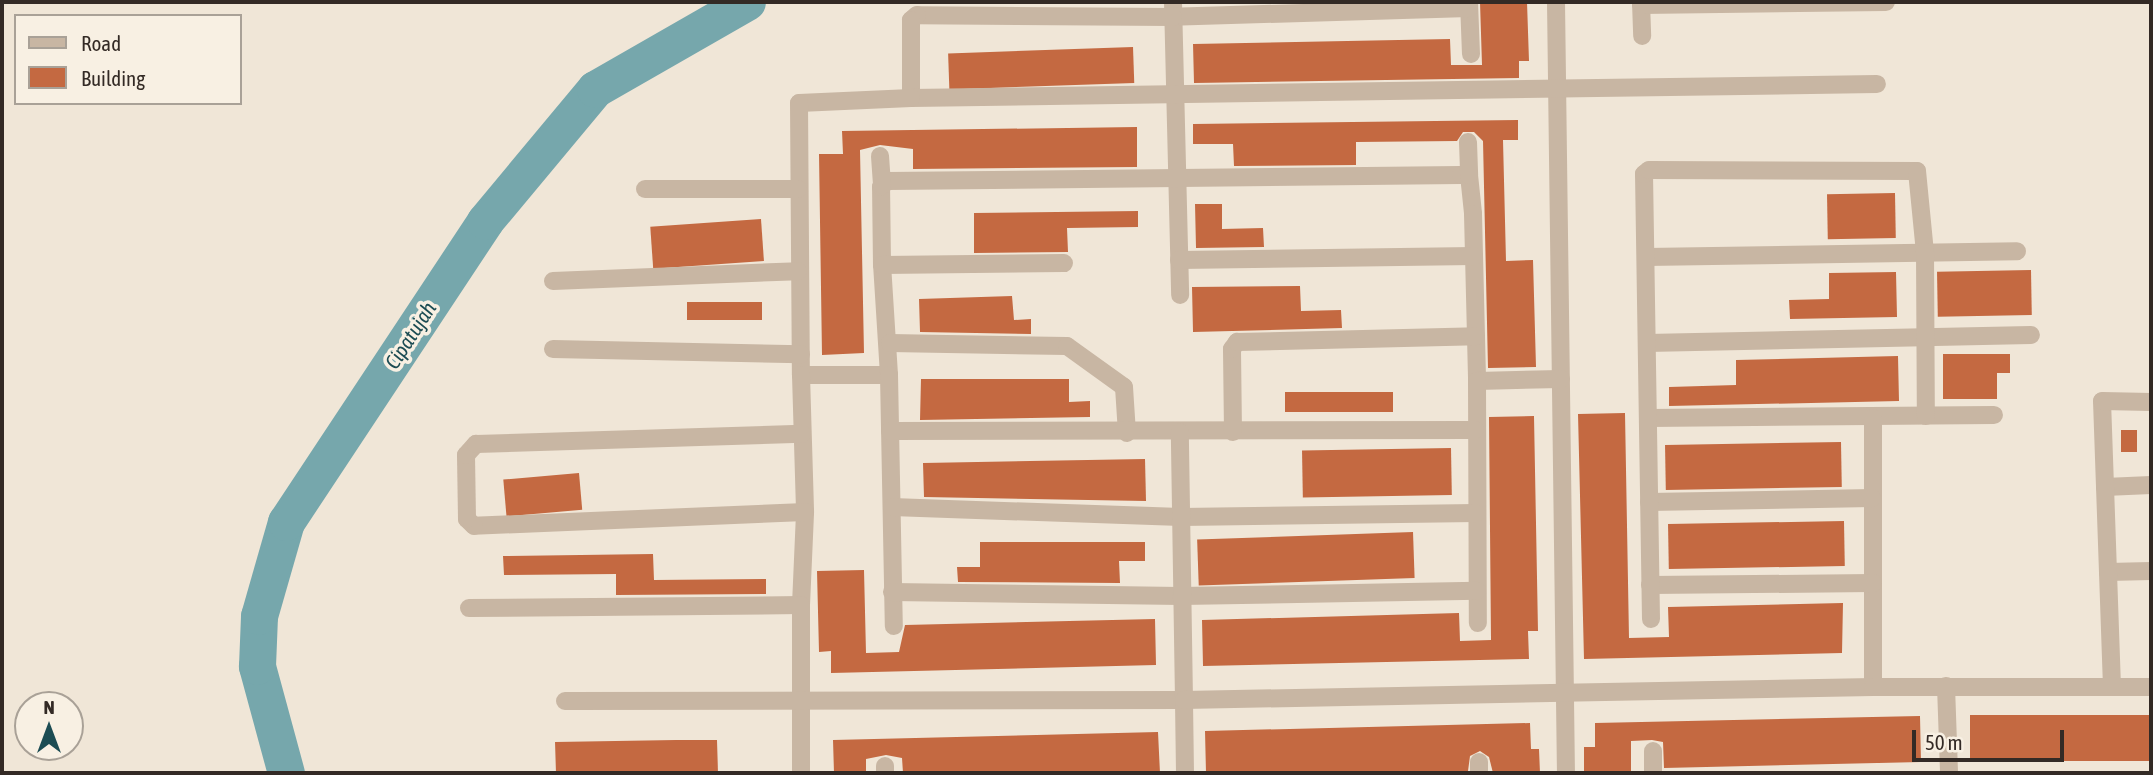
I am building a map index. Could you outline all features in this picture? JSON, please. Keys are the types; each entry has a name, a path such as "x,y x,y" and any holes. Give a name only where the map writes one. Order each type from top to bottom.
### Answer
{"street":[{"path":"1556,2 1566,773"},
{"path":"1642,36 1641,3 1886,2"},
{"path":"911,98 911,20 917,15 1469,5 1471,54"},
{"path":"1173,9 1180,295"},
{"path":"801,773 801,605 805,512 797,189 801,100 1175,97 1877,84"},
{"path":"1468,142 1477,382 1475,430 1478,623"},
{"path":"880,156 882,265 890,343 894,626"},
{"path":"1651,619 1644,174 1657,169 1914,169 1922,178 1926,416"},
{"path":"882,185 1177,177 1469,175"},
{"path":"645,189 797,189"},
{"path":"1646,257 2017,251"},
{"path":"1179,260 1474,257"},
{"path":"882,265 1064,263"},
{"path":"554,281 798,271"},
{"path":"1647,343 1925,335 2031,335"},
{"path":"1233,432 1232,349 1237,342 1476,336"},
{"path":"890,343 1067,346 1124,387 1127,432"},
{"path":"553,349 801,354"},
{"path":"801,375 890,375"},
{"path":"1477,382 1561,379"},
{"path":"2112,687 2102,401 2151,402"},
{"path":"1649,418 1994,415"},
{"path":"1873,418 1873,687"},
{"path":"890,432 1475,430"},
{"path":"1180,432 1185,773"},
{"path":"802,434 476,444 466,455 467,519 474,526 805,512"},
{"path":"2105,487 2151,485"},
{"path":"1649,502 1872,498"},
{"path":"892,507 1181,517 1476,513"},
{"path":"2108,572 2151,571"},
{"path":"1650,585 1873,583"},
{"path":"892,592 1181,596 1477,591"},
{"path":"469,608 801,605"},
{"path":"1946,686 1949,773"},
{"path":"565,701 1184,700 1565,696 1946,686 2151,688"},
{"path":"1653,751 1653,773"}],"building":[{"path":"1480,2 1527,2 1529,61 1519,61 1519,78 1194,83 1193,44 1450,39 1451,65 1482,65"},
{"path":"1133,47 1134,83 949,89 948,53"},
{"path":"1518,120 1518,140 1503,140 1506,261 1533,260 1536,367 1488,368 1483,141 1474,132 1463,132 1457,141 1356,142 1356,165 1234,166 1233,144 1193,144 1193,124"},
{"path":"1137,127 1137,167 913,169 913,149 880,145 860,150 864,353 822,355 819,154 843,154 842,131"},
{"path":"1895,193 1896,238 1828,239 1827,194"},
{"path":"1195,204 1222,204 1222,229 1263,228 1264,247 1196,248"},
{"path":"1138,211 1138,227 1067,228 1068,252 974,253 974,213"},
{"path":"761,219 764,261 653,269 650,227"},
{"path":"2031,270 2032,315 1938,317 1937,272"},
{"path":"1896,272 1897,317 1790,319 1789,300 1829,299 1829,273"},
{"path":"1300,286 1301,311 1341,310 1342,328 1193,332 1192,287"},
{"path":"1012,296 1014,320 1031,319 1031,334 920,332 919,299"},
{"path":"687,302 762,302 762,320 687,320"},
{"path":"1943,354 2010,354 2010,373 1997,373 1997,399 1943,399"},
{"path":"1898,356 1899,401 1669,406 1669,387 1736,385 1736,360"},
{"path":"921,379 1069,379 1069,402 1090,401 1090,417 920,420"},
{"path":"1285,392 1393,392 1393,412 1285,412"},
{"path":"1625,413 1629,638 1669,637 1668,607 1843,603 1842,653 1584,659 1578,414"},
{"path":"1534,416 1538,631 1528,631 1529,659 1203,666 1202,620 1459,613 1460,641 1491,640 1489,417"},
{"path":"2121,430 2137,430 2137,452 2121,452"},
{"path":"1841,442 1842,487 1666,490 1665,445"},
{"path":"1451,448 1452,495 1303,498 1302,451"},
{"path":"1145,459 1146,501 924,497 923,463"},
{"path":"579,473 582,510 507,516 503,480"},
{"path":"1844,521 1845,566 1669,569 1668,524"},
{"path":"1413,532 1415,578 1199,586 1197,540"},
{"path":"980,542 1145,542 1145,561 1119,561 1120,583 958,582 957,567 980,567"},
{"path":"653,554 654,580 766,579 766,594 616,595 616,574 504,575 503,556"},
{"path":"864,570 866,653 899,652 905,625 1155,619 1156,665 831,673 831,651 819,652 817,571"},
{"path":"1970,715 2151,715 2151,761 1970,761"},
{"path":"1920,716 1921,762 1664,768 1663,742 1652,740 1631,741 1631,773 1584,773 1584,747 1595,747 1595,723"},
{"path":"1530,723 1531,749 1539,749 1540,773 1493,773 1489,757 1480,751 1470,756 1468,771 1206,773 1205,731"},
{"path":"1158,732 1160,773 903,773 902,758 886,755 866,759 866,773 834,773 833,740"},
{"path":"717,740 718,773 556,773 555,742"}],"waterway":[{"name":"Cipatujah","path":"286,773 257,666 259,616 286,522 485,221 595,89 747,2"}]}
